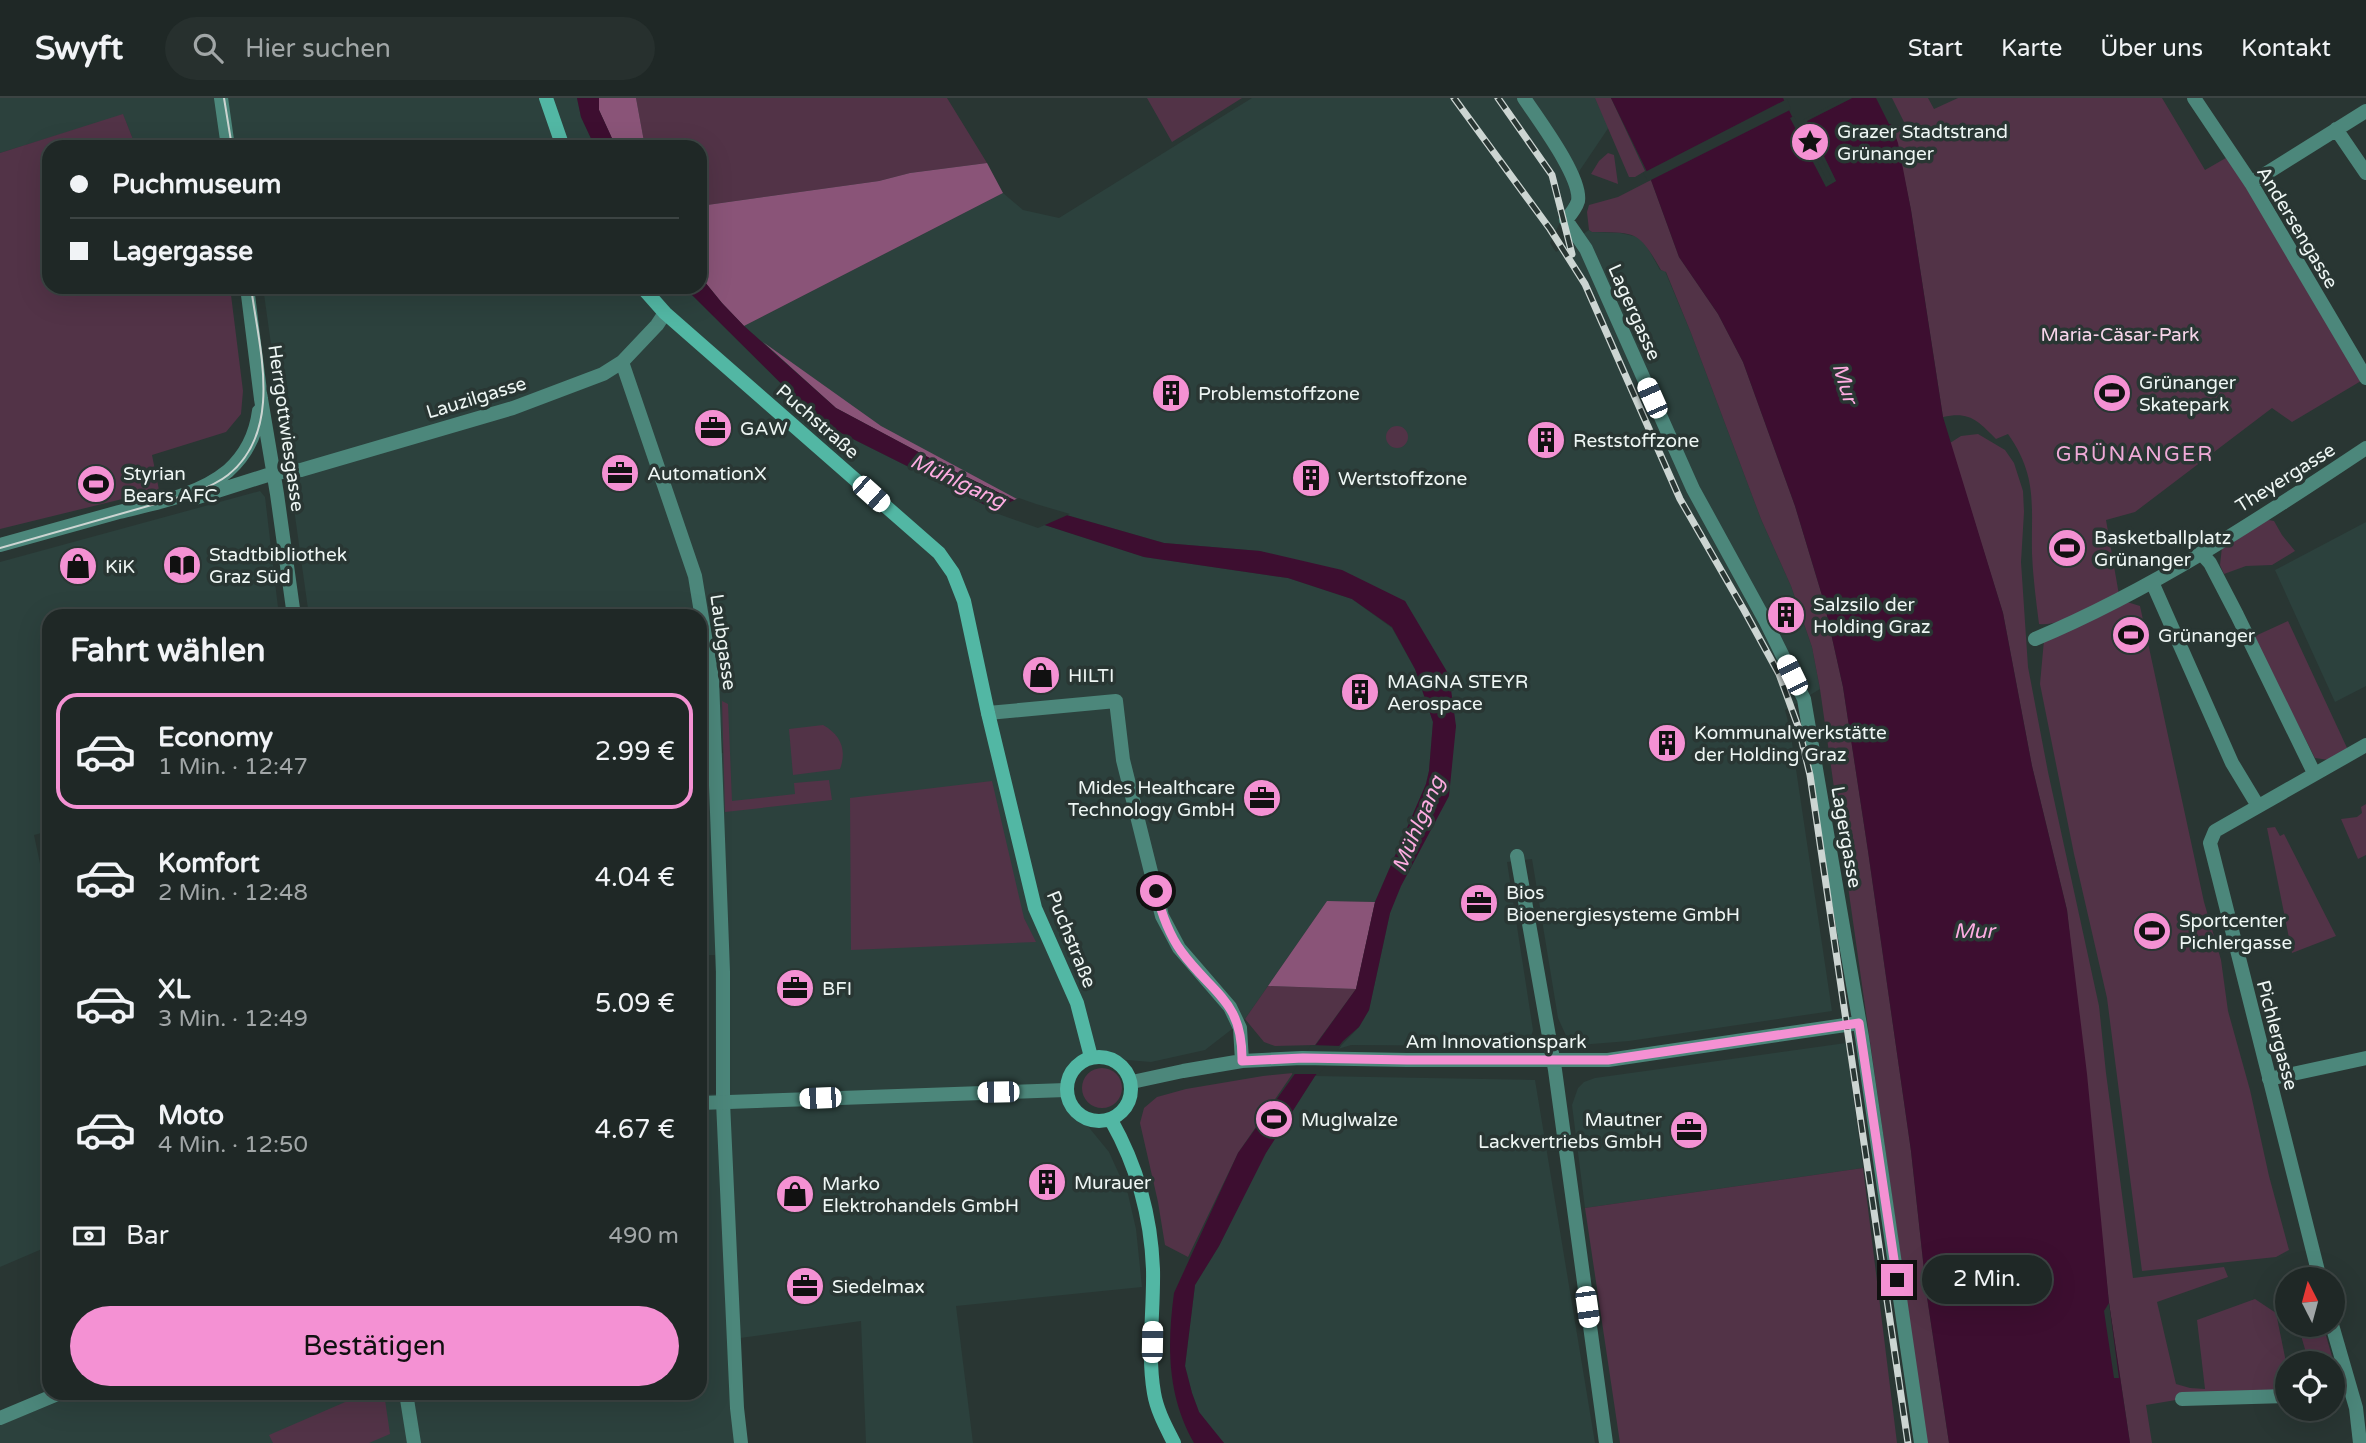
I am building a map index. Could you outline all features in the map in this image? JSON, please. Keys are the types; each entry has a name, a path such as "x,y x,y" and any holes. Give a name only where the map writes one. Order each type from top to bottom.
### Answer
{"main road":[{"path":"546,98 561,140"},
{"name":"Puchstraße","path":"648,294 665,313 939,553 953,573 964,601 1035,908 1077,1003 1091,1057"},
{"path":"1091,1057 1113,1058 1127,1070 1132,1082 1128,1107 1111,1120 1086,1119 1073,1108 1066,1090 1067,1082 1076,1066 1091,1057"},
{"path":"1111,1120 1129,1153 1148,1220 1153,1268 1154,1393 1160,1417 1174,1443"}],"street":[{"path":"221,98 227,140"},
{"name":"Lagergasse","path":"1524,98 1562,155 1577,192 1578,201 1566,220 1586,249 1693,489 1766,622 1804,699 1859,1023 1921,1443"},
{"name":"Andersengasse","path":"2194,98 2251,183 2366,377"},
{"path":"2251,183 2366,111"},
{"path":"2336,129 2366,173"},
{"name":"Herrgottwiesgasse","path":"248,294 293,609"},
{"name":"Lauzilgasse","path":"158,502 187,500 266,478 274,473 301,470 513,408 603,374 622,362 665,313"},
{"name":"Laubgasse","path":"622,362 695,576 700,609"},
{"name":"Lauzilgasse","path":"0,545 158,502 213,481 237,462 247,449 257,424 261,399"},
{"name":"Theyergasse","path":"2035,639 2152,582 2366,448"},
{"path":"247,449 259,452 274,473"},
{"path":"2202,553 2210,563 2241,623 2314,773"},
{"path":"2152,582 2232,763 2258,806"},
{"name":"Laubgasse","path":"707,649 712,680 723,972 723,1102 735,1370 741,1443"},
{"path":"988,713 1116,701 1123,760 1162,916 1179,948 1230,1007 1240,1028 1242,1061"},
{"name":"Pichlergasse","path":"2317,1267 2210,843 2215,831 2366,745"},
{"path":"1517,856 1555,1070 1606,1443"},
{"name":"Am Innovationspark","path":"1132,1082 1242,1061 1303,1058 1608,1060 1859,1023"},
{"path":"2269,1079 2366,1058"},
{"path":"707,1103 1066,1090"},
{"path":"2335,1337 2357,1408 2360,1443"},
{"path":"2182,1399 2275,1396"},
{"path":"0,1418 43,1400"},
{"path":"407,1400 414,1443"}],"shaded area":[{"path":"0,98 577,98 581,117 592,140 133,140 123,115 0,153"},
{"path":"599,98 636,98 644,140 613,140 599,110"},
{"path":"1252,98 1595,98 1609,127 1580,170 1568,206 1550,243 1556,252 1589,230 1638,237 1645,243 1660,270 1665,271 1761,519 1791,586 1812,647 1820,689 1785,710 1832,1011 1629,1041 1579,1045 1568,1040 1558,1018 1532,859 1507,862 1533,1030 1531,1037 1509,1046 1351,1045 1338,1049 1359,1027 1369,1010 1390,913 1456,726 1405,601 1260,551 1164,543 1014,500 836,408 744,326 1003,193 1023,210 1059,218"},
{"path":"987,163 1003,193 744,326 707,285 707,205 879,181 910,173"},
{"path":"264,294 691,294 821,423 989,507 1144,557 1288,578 1352,599 1392,628 1415,669 1433,722 1426,784 1375,902 1327,901 1245,1019 1205,1050 1151,1062 1091,1057 1076,1066 1066,1090 1073,1108 1109,1152 1128,1194 1136,1229 1142,1287 956,1306 973,1443 866,1443 861,1321 733,1339 741,1443 0,1443 0,1425 62,1400 707,1400 707,1095 716,1094 715,955 707,955 707,754 723,753 712,624 707,625 707,609 308,609","holes":["850,798 1024,918 1035,942"]},
{"path":"763,342 881,426 1017,499 1014,500 954,471 836,408"},
{"path":"260,491 265,497 278,609 42,609 42,833 34,835 42,873 42,1249 0,1267 0,562"},
{"path":"2366,522 2366,686 2335,702 2275,570"},
{"path":"1327,901 1375,902 1356,989 1268,986"},
{"name":"Mautner Lackvertriebs GmbH","path":"1846,1043 1863,1168 1585,1208 1572,1105 1578,1088 1584,1082 1595,1078"},
{"path":"1315,1076 1535,1080 1595,1443 1224,1443 1215,1434 1199,1412 1185,1366 1195,1285 1219,1246 1262,1158"}],"green space":[{"path":"636,98 947,98 987,163 707,205 707,140 644,140"},
{"path":"1147,98 1242,98 1172,142"},
{"path":"1595,98 1611,98 1645,171 1635,177 1629,177"},
{"name":"Maria-Cäsar-Park","path":"1892,98 1928,98 1934,109 1958,98 2162,98 2205,170 2231,155 2366,378 2292,422 2272,408 2135,512 2106,520 2119,595 2068,619 2039,624 2032,563 2031,492 2029,478 2018,449 2008,434 1996,439 1973,419 1960,415 1943,417 1911,210 1894,129 1905,124"},
{"path":"123,114 133,140 42,140 42,294 231,294 243,391 241,414 226,432 152,455 159,490 0,529 0,153"},
{"path":"1608,153 1614,155 1618,184 1591,174"},
{"path":"1651,180 1679,257 1718,314 1743,362 1795,506 1824,602 1843,687 1868,851 1949,1443 1927,1443 1812,647 1791,586 1761,519 1666,272 1661,270 1647,247 1635,236 1589,230 1589,205 1618,197"},
{"path":"1393,426 1401,426 1408,433 1408,441 1401,448 1393,448 1386,441 1386,433"},
{"path":"1978,434 2005,450 2014,463 2023,491 2021,562 2028,667 2099,1006 2133,1278 2224,1267 2228,1277 2157,1302 2176,1384 2205,1389 2197,1320 2255,1299 2275,1312 2275,1337 2281,1337 2284,1351 2275,1351 2275,1396 2182,1399 2146,1405 2152,1443 2130,1443 2109,1303 2067,910 2032,766 2003,613 1950,443 1961,436"},
{"path":"2263,519 2274,521 2295,551 2272,565 2246,566 2224,574 2220,565 2222,547"},
{"name":"Sportcenter Pichlergasse","path":"2127,602 2140,606 2204,902 2221,960 2228,1011 2289,1250 2276,1257 2142,1271 2107,998 2074,854 2040,684 2044,640"},
{"path":"2288,621 2348,750 2329,760 2315,758 2253,637"},
{"path":"722,701 728,704 732,801 795,794 794,783 829,780 832,800 725,812"},
{"path":"823,725 834,733 841,744 843,756 840,769 793,775 789,729"},
{"path":"992,781 1024,918 1036,942 851,950 850,798"},
{"path":"2366,804 2366,855 2358,859 2341,819 2357,817 2362,813 2361,807"},
{"path":"2275,827 2280,836 2284,834 2336,936 2292,953 2267,828"},
{"path":"1268,986 1356,989 1315,1045 1275,1046 1264,1042 1245,1019"},
{"path":"1102,1068 1116,1074 1122,1088 1116,1102 1102,1108 1088,1102 1082,1088 1088,1074"},
{"path":"1293,1073 1238,1153 1188,1257 1165,1245 1140,1123 1144,1108 1157,1097 1186,1089"},
{"path":"1863,1168 1897,1443 1620,1443 1585,1208"},
{"path":"2301,1337 2326,1337 2330,1351 2306,1351"},
{"path":"350,1400 385,1400 390,1434 369,1443 273,1443 269,1435"}],"water":[{"path":"577,98 599,98 599,110 613,140 592,140 581,117"},
{"name":"Mur","path":"1611,98 1783,98 1826,186 1836,181 1806,121 1852,98 1876,98 1891,124 1898,143 1911,210 1943,417 2003,613 2032,766 2067,910 2087,1074 2109,1303 2130,1443 1949,1443 1868,851 1843,687 1824,602 1795,506 1743,362 1718,314 1679,257 1651,180"},
{"name":"Mühlgang","path":"707,285 744,326 836,408 1014,500 1164,543 1260,551 1342,570 1405,601 1449,675 1456,726 1449,796 1401,886 1390,913 1369,1010 1359,1027 1343,1041 1315,1076 1266,1153 1219,1246 1195,1285 1185,1366 1199,1412 1224,1443 1194,1443 1179,1407 1170,1351 1174,1293 1238,1153 1356,989 1375,902 1426,784 1429,771 1433,722 1415,669 1392,627 1352,599 1288,578 1144,557 989,507 821,423 691,294 707,294"}],"pier":[{"path":"1844,98 1852,98 1807,121 1836,181 1826,187 1790,118 1794,116 1828,182 1832,180 1803,120"},
{"path":"1787,99 1791,109 1788,111 1651,180 1648,181 1643,173"},
{"path":"1019,498 1070,514 1038,528 990,511"},
{"path":"1311,1045 1341,1046 1319,1074 1292,1074"},
{"path":"2109,1303 2119,1378 2114,1378 2104,1311"}],"tram line":[{"path":"224,98 231,140"},
{"path":"0,548 194,493 228,475 245,457 256,435 262,412 262,361 252,294"}],"railway":[{"path":"1454,98 1550,229 1585,284 1680,499 1779,674 1799,729 1810,775 1908,1443"},
{"path":"1498,98 1552,175 1572,254"}],"place":[{"name":"Grazer Stadtstrand Grünanger","path":"1810,142"},
{"name":"Problemstoffzone","path":"1171,393"},
{"name":"Grünanger Skatepark","path":"2112,393"},
{"name":"GAW","path":"713,428"},
{"name":"Reststoffzone","path":"1546,440"},
{"name":"AutomationX","path":"620,473"},
{"name":"Wertstoffzone","path":"1311,478"},
{"name":"Styrian Bears AFC","path":"96,484"},
{"name":"Basketballplatz Grünanger","path":"2067,548"},
{"name":"Stadtbibliothek Graz Süd","path":"182,565"},
{"name":"KiK","path":"78,566"},
{"name":"Salzsilo der Holding Graz","path":"1786,615"},
{"name":"Grünanger","path":"2131,635"},
{"name":"HILTI","path":"1041,675"},
{"name":"MAGNA STEYR Aerospace","path":"1360,692"},
{"name":"Kommunalwerkstätte der Holding Graz","path":"1667,743"},
{"name":"Mides Healthcare Technology GmbH","path":"1262,798"},
{"name":"Bios Bioenergiesysteme GmbH","path":"1479,903"},
{"name":"Sportcenter Pichlergasse","path":"2152,931"},
{"name":"BFI","path":"795,988"},
{"name":"Muglwalze","path":"1274,1119"},
{"name":"Mautner Lackvertriebs GmbH","path":"1689,1130"},
{"name":"Murauer","path":"1047,1182"},
{"name":"Marko Elektrohandels GmbH","path":"795,1194"},
{"name":"Siedelmax","path":"805,1286"}],"district":[{"name":"GRÜNANGER","path":"2135,454"}],"route":[{"path":"1156,891 1162,916 1179,948 1230,1007 1240,1028 1242,1061 1303,1058 1608,1060 1859,1023 1897,1280"}]}
